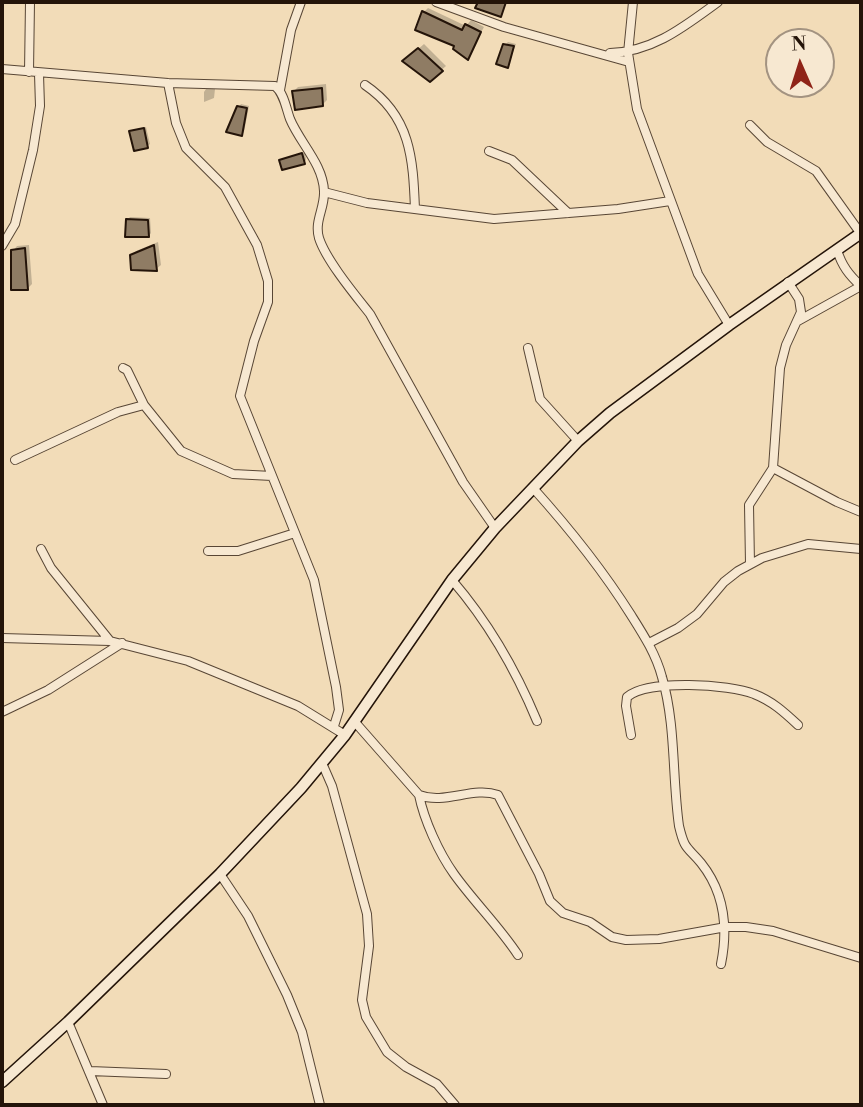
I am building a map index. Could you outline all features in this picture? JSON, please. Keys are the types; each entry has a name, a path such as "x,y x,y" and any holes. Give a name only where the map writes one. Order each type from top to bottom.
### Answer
{"main road":[{"path":"2,1082 68,1022 220,874 322,763 345,735 452,580 495,528 578,441 620,406 729,325 861,234"}],"street":[{"path":"29,72 30,2"},
{"path":"301,2 291,30 280,90 291,121 322,176 324,192 317,222 320,242 370,314 463,482 495,528"},
{"path":"436,2 505,27 600,54 628,57 670,37 718,2"},
{"path":"634,2 628,57 637,109 702,282 729,325"},
{"path":"2,69 168,83 275,86 280,90"},
{"path":"2,243 15,224 33,150 40,106 39,74"},
{"path":"168,83 176,123 186,148 225,187 257,246 268,281 268,302 254,341 240,396 314,580 322,610 339,710 334,726"},
{"path":"365,85 380,95 401,125 413,160 415,209"},
{"path":"750,124 767,142 816,172 861,234"},
{"path":"489,151 512,160 568,213"},
{"path":"324,192 367,203 494,219 618,209 670,201"},
{"path":"798,321 861,286 840,262 837,250"},
{"path":"750,565 749,505 773,468 780,368 786,345 802,312 799,299 788,282"},
{"path":"528,348 540,399 578,441"},
{"path":"123,368 127,370 144,405 180,451 233,474 272,476"},
{"path":"15,460 118,412 144,405"},
{"path":"773,468 861,512"},
{"path":"533,488 591,556 649,643 664,684 683,842 690,853 701,862 723,907 726,927 721,964"},
{"path":"208,551 238,551 295,533"},
{"path":"649,643 678,628 696,614 724,582 750,565 787,549 808,544 861,549"},
{"path":"41,550 51,568 110,641"},
{"path":"452,580 503,648 537,721"},
{"path":"2,638 110,641 188,661 298,706 345,735"},
{"path":"2,712 48,690 122,643"},
{"path":"631,736 627,696 633,691 664,684 752,693 776,704 798,725"},
{"path":"354,721 419,795 423,813 453,873 503,932 518,955"},
{"path":"322,763 367,914 369,946 362,1000 366,1017 387,1052 406,1067 437,1084 455,1105"},
{"path":"419,795 444,799 480,793 498,795 550,901 563,913 590,922 612,937 626,940 659,939 726,927 773,931 861,958"},
{"path":"220,874 248,916 287,995 302,1032 320,1105"},
{"path":"68,1022 103,1105"},
{"path":"90,1071 166,1074"}],"building":[{"path":"478,2 506,2 501,17 475,8"},
{"path":"422,11 462,30 465,24 481,32 468,60 453,49 454,46 415,30"},
{"path":"503,44 514,46 508,68 496,64"},
{"path":"418,48 443,71 430,82 402,61"},
{"path":"322,88 323,106 295,110 292,91"},
{"path":"237,106 247,108 242,136 226,132"},
{"path":"144,128 148,148 134,151 129,131"},
{"path":"302,153 305,164 282,170 279,160"},
{"path":"126,219 148,220 149,237 125,237"},
{"path":"154,245 157,271 131,270 130,255"},
{"path":"25,248 28,290 11,290 11,250"}]}
